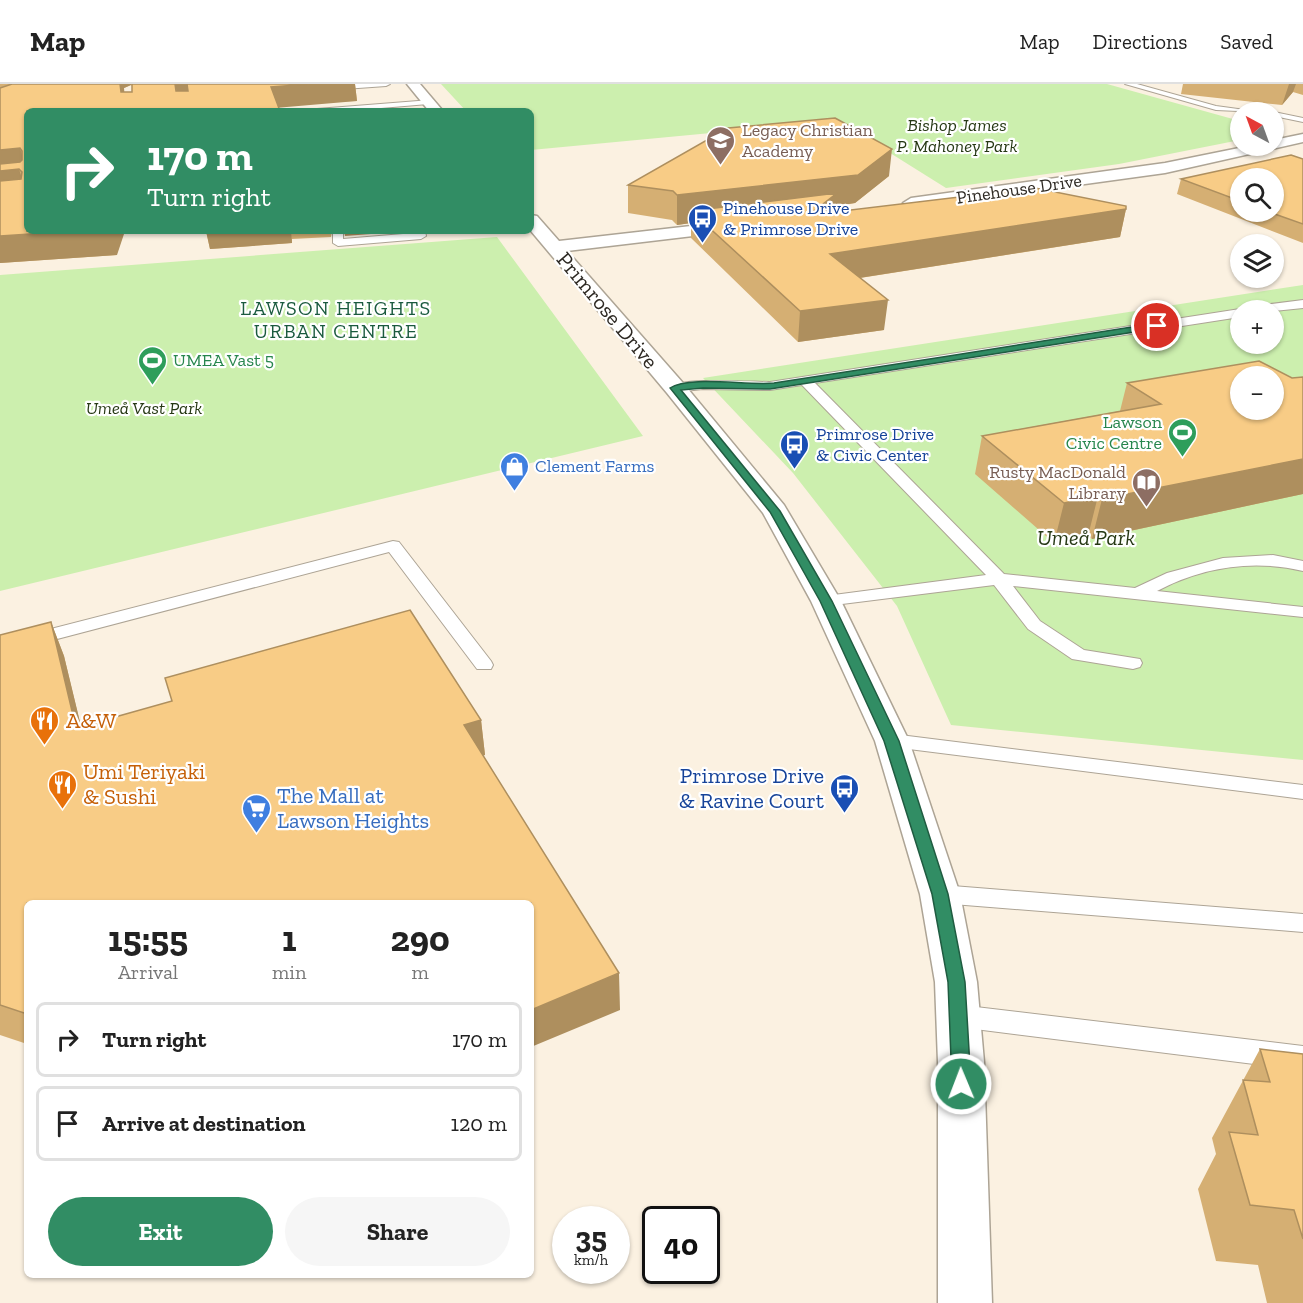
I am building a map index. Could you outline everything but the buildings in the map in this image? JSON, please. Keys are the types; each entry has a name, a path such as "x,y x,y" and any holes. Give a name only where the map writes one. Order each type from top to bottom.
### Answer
{"street":[{"path":"413,84 432,106"},
{"path":"1284,142 1303,138"},
{"name":"Pinehouse Drive","path":"890,206 1165,168 1230,154"},
{"name":"Primrose Drive","path":"534,223 675,388 774,511 826,601 892,741 940,894 957,982 965,1303"},
{"path":"555,247 748,224"}],"lane":[{"path":"317,89 386,84"},
{"path":"1129,84 1216,108 1230,109"},
{"path":"384,108 432,106"},
{"path":"1284,116 1303,120"},
{"path":"338,234 338,243 421,236 421,234"},
{"path":"1284,306 1303,303"},
{"path":"675,388 703,385 770,386 1230,315"},
{"path":"806,381 999,579 1034,624 1079,655 1133,663"},
{"path":"0,648 393,546 484,665"},
{"path":"1139,593 1178,574 1230,561 1287,560 1303,566"},
{"path":"826,601 999,579 1303,612"},
{"path":"892,741 1303,792"},
{"path":"940,894 1303,923"},
{"path":"959,1016 1303,1058"}],"green space":[{"name":"Bishop James P. Mahoney Park","path":"441,84 1107,84 1230,118 1230,142 1119,164 946,188 839,121 534,150 534,108 463,108"},
{"name":"Umeå Vast Park","path":"497,237 643,436 0,591 0,275"},
{"name":"Umeå Park","path":"1303,285 1303,760 951,725 897,606 793,473 703,378"}],"place":[{"name":"Legacy Christian Academy","path":"721,166"},
{"name":"Pinehouse Drive & Primrose Drive","path":"702,244"},
{"name":"UMEA Vast 5","path":"152,386"},
{"name":"Lawson Civic Centre","path":"1183,458"},
{"name":"Primrose Drive & Civic Center","path":"795,470"},
{"name":"Clement Farms","path":"514,492"},
{"name":"Rusty MacDonald Library","path":"1147,508"},
{"name":"A&W","path":"45,746"},
{"name":"Umi Teriyaki & Sushi","path":"62,810"},
{"name":"Primrose Drive & Ravine Court","path":"845,814"},
{"name":"The Mall at Lawson Heights","path":"256,834"}],"district":[{"name":"LAWSON HEIGHTS URBAN CENTRE","path":"336,320"}],"route":[{"path":"961,1084 957,982 940,894 892,741 826,601 774,511 675,388 703,385 770,386 1157,326"}]}
